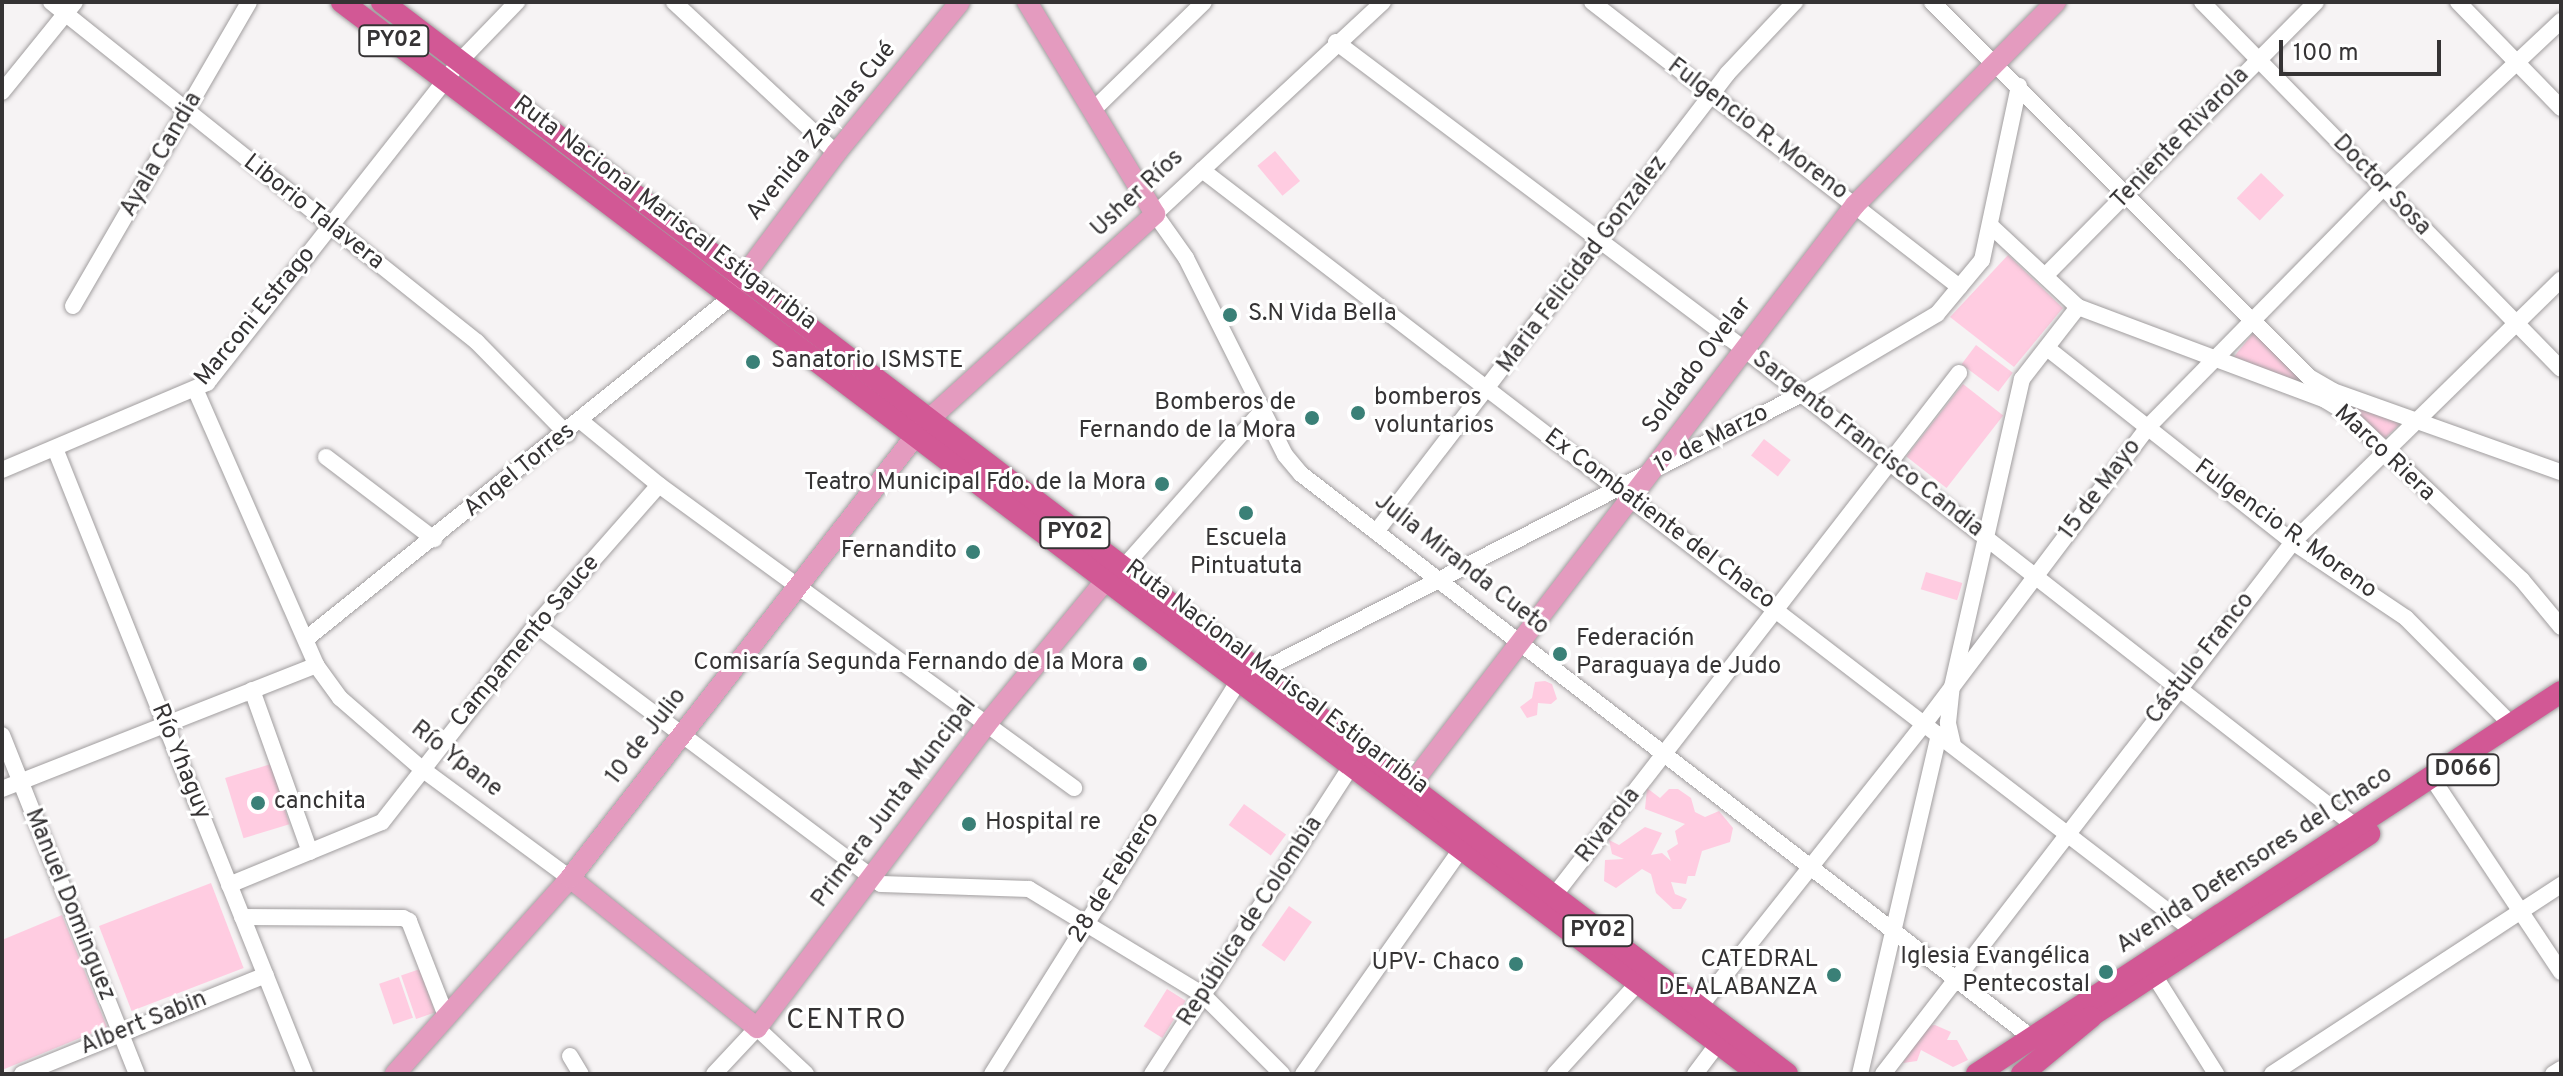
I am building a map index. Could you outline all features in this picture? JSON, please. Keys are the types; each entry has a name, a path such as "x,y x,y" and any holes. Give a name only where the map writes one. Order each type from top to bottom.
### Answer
{"highway":[{"name":"Ruta Nacional Mariscal Estigarribia","path":"342,2 729,299 921,429 1113,575 1237,683 1349,769 1410,786 1787,1074"},
{"name":"Ruta Nacional Mariscal Estigarribia","path":"382,2 742,276 921,429"},
{"name":"Ruta Nacional Mariscal Estigarribia","path":"1113,575 1261,671 1461,849 1759,1074"},
{"name":"Avenida Defensores del Chaco","path":"1977,1074 2038,1035 2154,975 2561,692"},
{"name":"Avenida Defensores del Chaco","path":"2092,1007 2192,930 2438,787 2561,707"},
{"path":"2022,1074 2092,1007"},
{"name":"Avenida Defensores del Chaco","path":"2002,1074 2038,1035"},
{"path":"1958,1074 2038,1035"}],"main road":[{"name":"Avenida Zavalas Cué","path":"729,299 742,276 836,153 960,2"},
{"name":"Julia Miranda Cueto","path":"1027,2 1155,214"},
{"name":"Soldado Ovelar","path":"1410,786 1520,643 1624,493 1652,471 1855,205 1993,61 2056,2"},
{"name":"Usher Ríos","path":"921,429 1155,214"},
{"name":"10 de Julio","path":"395,1074 570,878 921,429"},
{"name":"Primera Junta Muncipal","path":"757,1028 986,725 1113,575"},
{"name":"Río Ypane","path":"570,878 757,1028"}],"street":[{"name":"Liborio Talavera","path":"51,2 70,8 188,113 477,342 567,434"},
{"name":"Ayala Candia","path":"73,306 188,113 249,2"},
{"name":"Marconi Estrago","path":"4,464 56,451 196,391 331,228 461,60 517,2"},
{"path":"674,2 836,153"},
{"path":"1092,111 1204,2"},
{"name":"Usher Ríos","path":"1155,214 1336,42 1383,2"},
{"name":"Fulgencio R. Moreno","path":"1592,2 1960,287"},
{"name":"Maria Felicidad Gonzalez","path":"1376,532 1602,242 1711,96 1795,2"},
{"path":"1932,2 2129,194 2309,377 2333,391 2561,472"},
{"name":"Doctor Sosa","path":"2202,2 2561,369"},
{"name":"Teniente Rivarola","path":"2045,276 2316,2"},
{"path":"2458,2 2561,108"},
{"path":"2,92 70,8"},
{"name":"15 de Mayo","path":"1698,1009 1925,723 2148,427 2254,323 2383,188 2561,21"},
{"name":"Sargento Francisco Candia","path":"1336,42 1744,349 2179,685 2361,831"},
{"name":"1º de Marzo","path":"1652,471 1800,395 1920,326 1960,287 1982,260 2019,86"},
{"name":"Ex Combatiente del Chaco","path":"1202,170 2192,930"},
{"name":"Julia Miranda Cueto","path":"1155,214 1186,258 1260,413 1301,474 1956,979 2038,1035"},
{"path":"1953,745 1948,723 1952,687 2022,379 2078,307 1991,226"},
{"name":"Cástulo Franco","path":"1883,1074 2179,685 2293,542 2381,451 2561,280"},
{"name":"Angel Torres","path":"306,639 582,422 729,299"},
{"name":"Marco Riera","path":"2078,307 2325,400 2345,412 2381,451 2522,580 2561,627"},
{"name":"Fulgencio R. Moreno","path":"2047,348 2293,542 2427,635 2511,724"},
{"path":"1665,754 1959,373"},
{"name":"Río Ypane","path":"196,391 316,665 340,698 422,769 570,878"},
{"path":"1113,575 1260,413"},
{"path":"582,422 659,485 800,583 1074,788"},
{"name":"Río Yhaguy","path":"56,451 305,1074"},
{"path":"326,457 434,539"},
{"name":"Campamento Sauce","path":"229,885 382,822 536,625 659,485"},
{"path":"1261,671 1437,579 1624,493"},
{"path":"536,625 685,733 871,878 896,888 1017,886 1203,995 1282,1074"},
{"path":"2,789 316,665"},
{"name":"28 de Febrero","path":"992,1074 1237,683"},
{"path":"252,690 310,852"},
{"path":"1860,1074 1939,734"},
{"name":"Manuel Dominguez","path":"2,735 137,1074"},
{"name":"Rivarola","path":"1553,897 1665,754"},
{"name":"República de Colombia","path":"1152,1074 1349,769"},
{"path":"2438,787 2561,972"},
{"path":"1303,1074 1461,849"},
{"path":"2272,1074 2561,885"},
{"path":"242,917 403,918 409,921 446,1016"},
{"name":"Albert Sabin","path":"22,1074 266,975"},
{"path":"2154,975 2216,1074"},
{"path":"1555,1074 1638,983"},
{"name":"Río Ypane","path":"757,1028 806,1074"},
{"name":"Primera Junta Muncipal","path":"714,1074 757,1028"},
{"path":"1695,1074 1718,1044"},
{"path":"570,1056 581,1074"},
{"path":"2553,1074 2561,1069"}],"shaded area":[{"path":"1275,151 1300,181 1282,196 1257,166"},
{"path":"2261,173 2284,195 2260,220 2237,198"},
{"path":"2008,255 2063,308 2014,367 1950,317"},
{"path":"2254,332 2302,375 2400,424 2384,439 2310,385 2232,359"},
{"path":"1976,345 2013,373 1998,392 1962,364"},
{"path":"1963,384 2003,415 1947,488 1906,456"},
{"path":"1764,439 1791,460 1778,476 1751,456"},
{"path":"1926,572 1962,583 1957,600 1921,589"},
{"path":"1535,682 1552,684 1557,699 1551,704 1538,703 1537,715 1527,718 1520,707 1532,698"},
{"name":"canchita","path":"271,764 289,824 244,838 225,778"},
{"path":"1647,788 1660,798 1669,789 1678,789 1691,798 1695,812 1705,817 1719,811 1733,828 1730,842 1702,851 1695,876 1688,876 1686,884 1671,882 1675,894 1687,899 1681,909 1673,909 1656,893 1651,874 1642,869 1616,888 1604,881 1605,860 1624,859 1612,854 1609,840 1619,845 1645,827 1662,833 1651,855 1662,853 1671,861 1667,851 1678,844 1675,831 1685,824 1645,809"},
{"path":"1244,804 1286,835 1271,856 1229,825"},
{"path":"211,883 244,968 132,1011 99,926"},
{"path":"1289,906 1312,922 1284,961 1261,945"},
{"path":"62,915 107,1027 2,1070 2,940"},
{"path":"420,969 435,1012 416,1019 401,976"},
{"path":"399,977 413,1018 393,1024 379,984"},
{"path":"1167,989 1186,1001 1162,1038 1144,1026"},
{"path":"1935,1025 1951,1032 1947,1040 1957,1040 1968,1060 1953,1067 1921,1050 1917,1061 1903,1063 1925,1026"}],"place":[{"name":"S.N Vida Bella","path":"1230,315"},
{"name":"Sanatorio ISMSTE","path":"753,362"},
{"name":"bomberos voluntarios","path":"1358,413"},
{"name":"Bomberos de Fernando de la Mora","path":"1312,418"},
{"name":"Teatro Municipal Fdo. de la Mora","path":"1162,484"},
{"name":"Escuela Pintuatuta","path":"1246,513"},
{"name":"Fernandito","path":"973,552"},
{"name":"Federación Paraguaya de Judo","path":"1560,654"},
{"name":"Comisaría Segunda Fernando de la Mora","path":"1140,664"},
{"name":"canchita","path":"258,803"},
{"name":"Hospital re","path":"969,824"},
{"name":"UPV- Chaco","path":"1516,964"},
{"name":"Iglesia Evangélica Pentecostal","path":"2106,972"},
{"name":"CATEDRAL DE ALABANZA","path":"1834,975"}],"district":[{"name":"CENTRO","path":"847,1021"}]}
